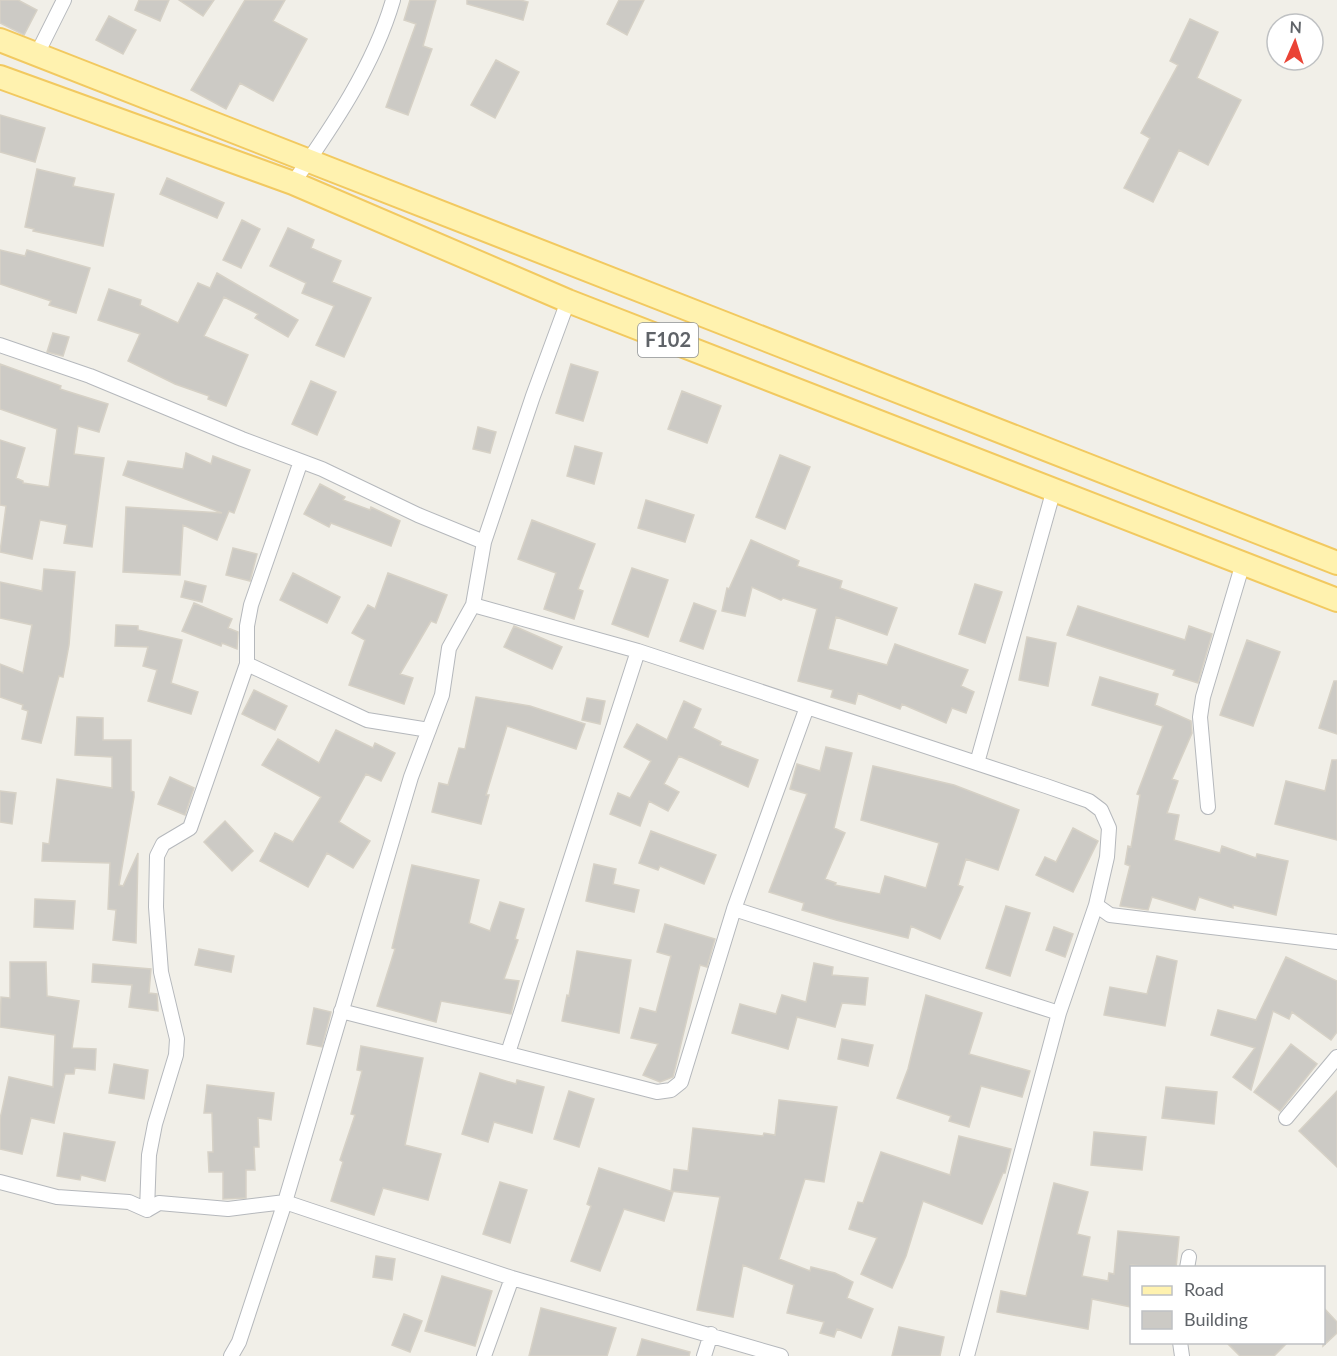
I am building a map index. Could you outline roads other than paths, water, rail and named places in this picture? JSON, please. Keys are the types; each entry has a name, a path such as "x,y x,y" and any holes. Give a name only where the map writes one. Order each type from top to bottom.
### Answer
{"main road":[{"name":"F102","path":"0,40 1337,562"},
{"name":"F102","path":"0,77 293,183 568,301 1337,600"}],"street":[{"path":"37,54 64,0"},
{"path":"293,183 309,160 383,32 393,0"},
{"path":"231,1356 239,1342 285,1202 411,777 442,695 449,648 473,605 484,542 568,301"},
{"path":"0,345 90,376 301,461 418,515 484,542"},
{"path":"147,1210 149,1155 155,1124 174,1072 177,1040 161,972 156,907 157,856 163,844 190,828 248,664 247,626 250,605 301,461"},
{"path":"977,763 1054,489"},
{"path":"1208,807 1207,774 1200,717 1203,697 1243,563"},
{"path":"473,605 638,651 807,706 1089,801 1101,810 1109,828 1107,857 1096,905 1059,1013 967,1356"},
{"path":"508,1053 638,651"},
{"path":"248,664 367,720 429,730"},
{"path":"340,1011 657,1092 672,1090 681,1082 734,909 807,706"},
{"path":"1096,905 1110,915 1337,942"},
{"path":"734,909 1059,1013"},
{"path":"1286,1118 1337,1057"},
{"path":"0,1182 57,1197 129,1202 147,1210"},
{"path":"147,1210 159,1203 228,1209 285,1202 512,1278 781,1356"},
{"path":"484,1356 512,1278"},
{"path":"704,1356 711,1334"}]}
